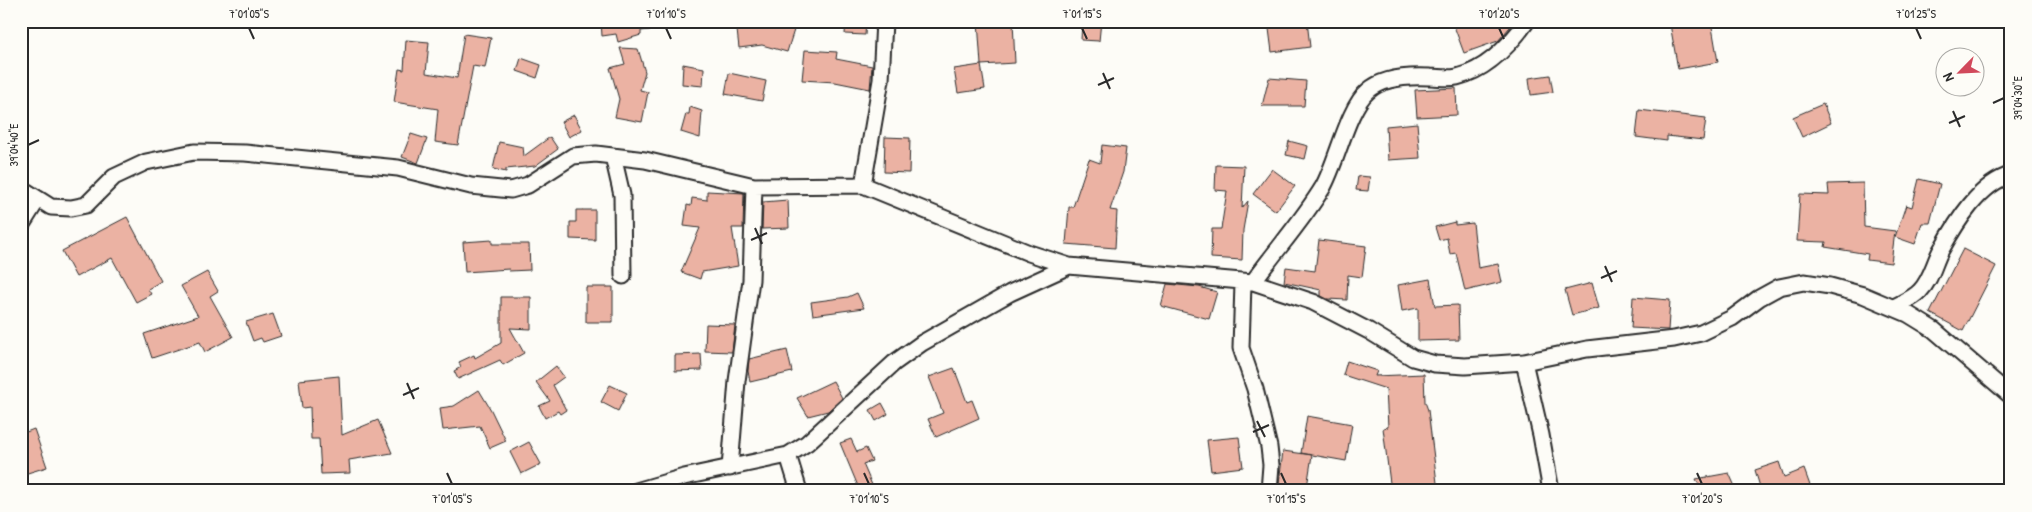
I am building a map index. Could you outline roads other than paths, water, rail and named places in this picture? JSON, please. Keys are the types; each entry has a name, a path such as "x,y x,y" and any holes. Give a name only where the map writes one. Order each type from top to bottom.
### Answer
{"street":[{"path":"863,185 881,80 884,21"},
{"path":"1269,491 1271,465 1269,447 1255,390 1241,348 1248,282 1322,188 1360,99 1369,90 1387,81 1412,76 1455,77 1470,72 1499,52 1517,35 1527,21"},
{"path":"21,188 52,207 71,208 86,205 114,177 146,162 194,152 245,153 398,168 470,186 512,190 528,185 573,156 596,154 645,160 754,186 863,185 1013,247 1069,266 1145,271 1248,282 1313,302 1369,331 1413,358 1435,364 1466,366 1524,362 1588,349 1674,339 1701,333 1732,318 1759,298 1779,288 1804,282 1830,286 1894,307 1934,330 2011,396"},
{"path":"613,156 622,195 623,276"},
{"path":"1894,307 1922,290 1941,250 1974,200 1990,186 2011,175"},
{"path":"730,468 736,381 751,280 754,186"},
{"path":"21,226 38,199"},
{"path":"636,491 684,477 788,455 808,444 894,363 922,344 1010,293 1069,266"},
{"path":"1524,362 1541,434 1551,491"},
{"path":"788,455 799,491"}]}
